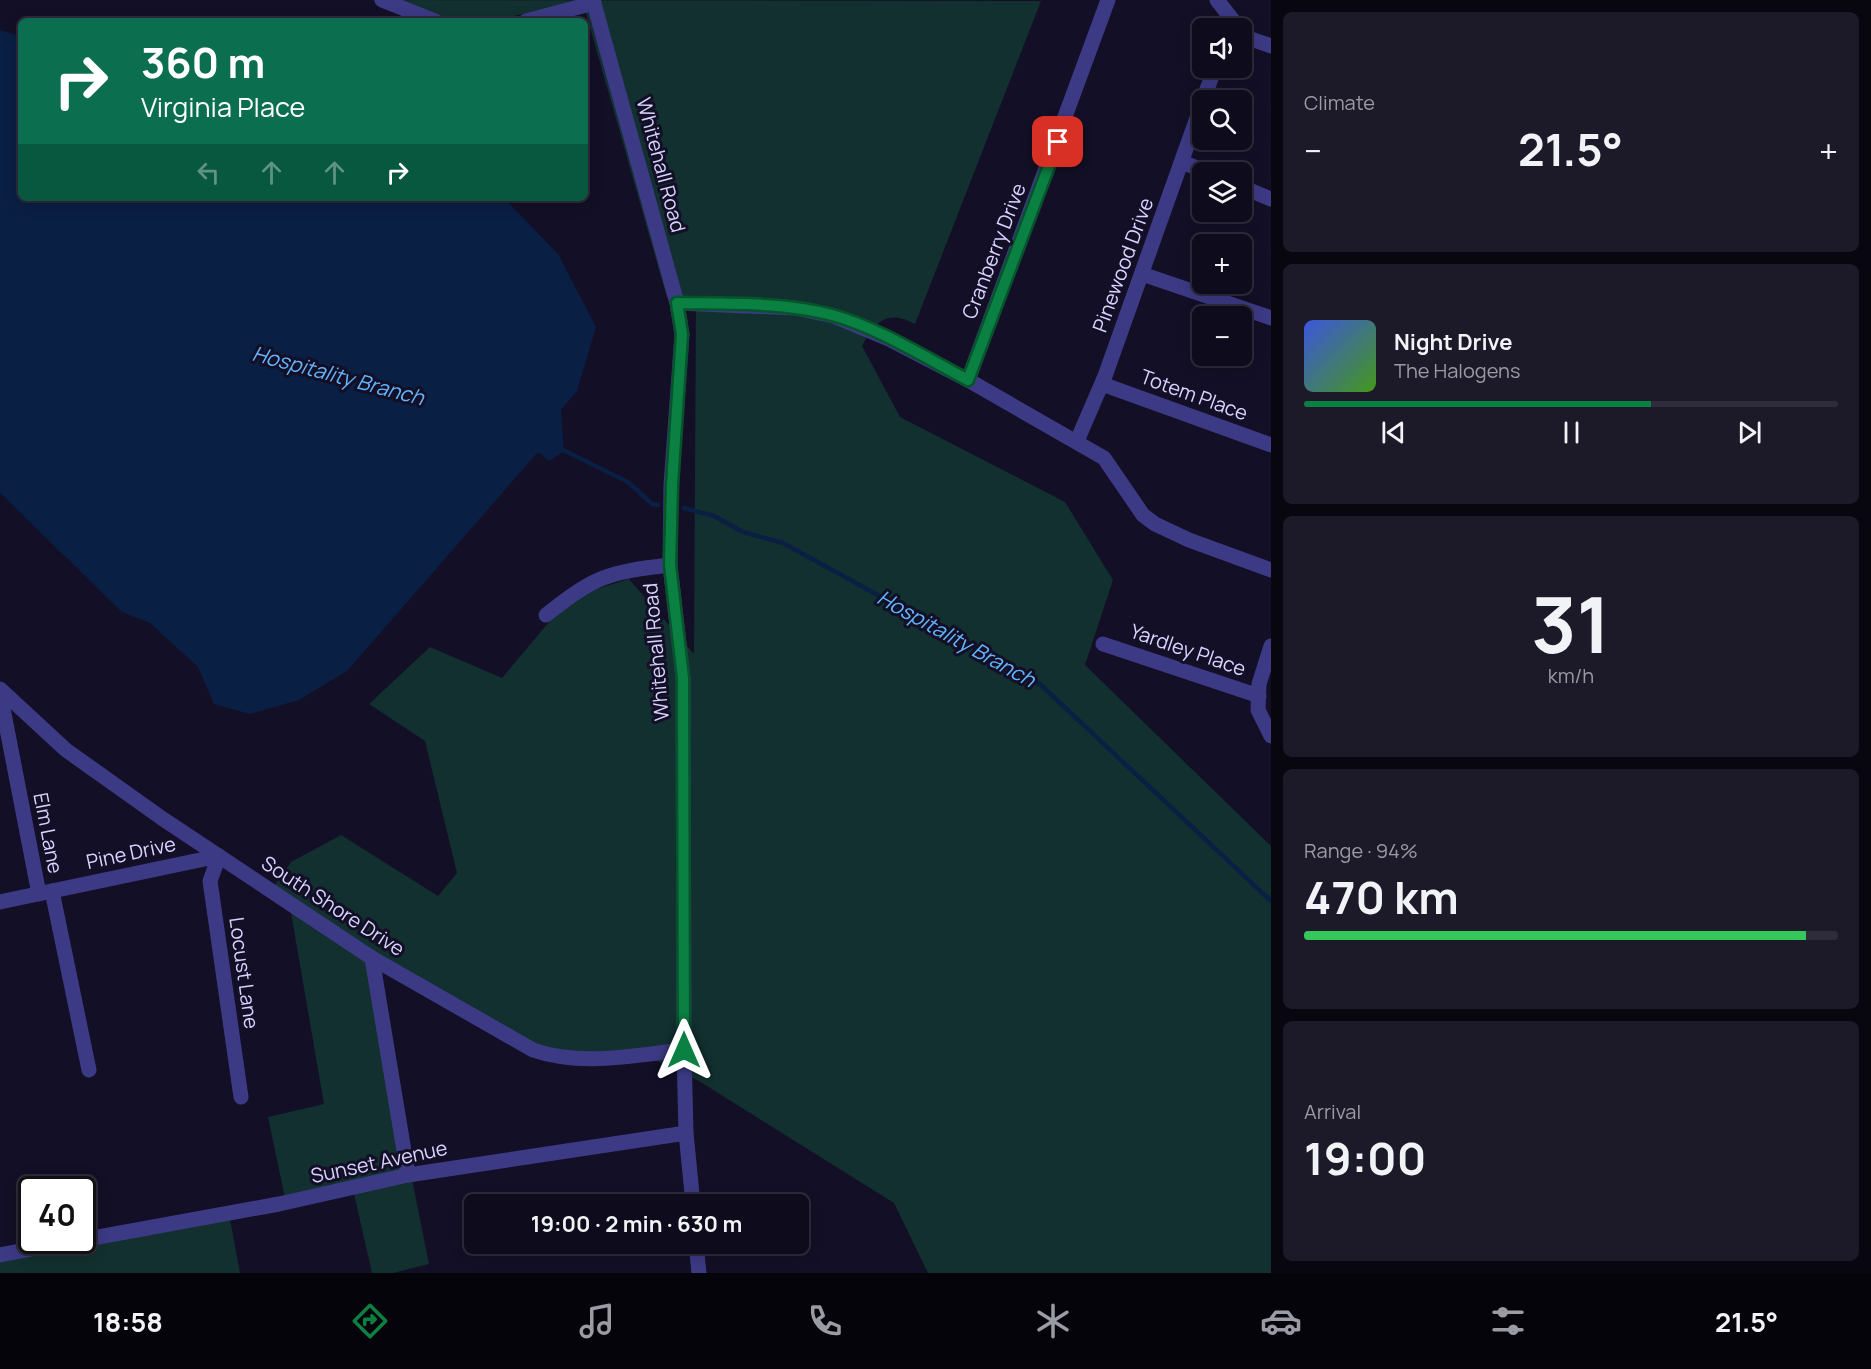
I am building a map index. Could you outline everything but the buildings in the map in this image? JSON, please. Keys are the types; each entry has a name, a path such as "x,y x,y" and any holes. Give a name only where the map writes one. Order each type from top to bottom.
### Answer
{"street":[{"path":"382,0 427,18"},
{"name":"Cranberry Drive","path":"968,380 1108,0"},
{"path":"1217,0 1230,18"},
{"path":"536,18 593,1"},
{"name":"Whitehall Road","path":"593,1 677,303 682,334 672,485 670,565 683,678 684,1050 686,1133 692,1194"},
{"path":"1252,38 1271,46"},
{"name":"Pinewood Drive","path":"1077,441 1102,384 1192,133"},
{"path":"1182,162 1192,166"},
{"path":"1252,191 1271,199"},
{"path":"1142,274 1271,318"},
{"path":"677,303 795,308 834,316 889,339 968,380 1104,458 1143,515 1155,524 1189,540 1271,570"},
{"name":"Totem Place","path":"1102,384 1271,445"},
{"path":"546,615 582,587 601,577 621,571 670,565"},
{"name":"Yardley Place","path":"1103,644 1259,696"},
{"path":"1271,646 1259,684 1258,710 1271,736"},
{"name":"South Shore Drive","path":"0,691 66,750 219,856 372,958 533,1050 556,1058 591,1059 684,1050"},
{"name":"Elm Lane","path":"0,691 89,1070"},
{"name":"Pine Drive","path":"0,902 219,856"},
{"name":"Locust Lane","path":"219,856 210,881 241,1097"},
{"path":"372,958 408,1175"},
{"name":"Sunset Avenue","path":"96,1237 279,1204 408,1175 686,1133"},
{"name":"Sunset Avenue","path":"0,1255 18,1252"},
{"path":"697,1254 699,1273"}],"green space":[{"path":"372,0 1041,1 915,324 897,318 883,320 872,330 862,346 900,417 1065,502 1113,580 1085,665 1271,846 1271,1273 928,1273 894,1203 699,1081 651,1058 532,1050 368,959 429,1264 393,1273 372,1273 352,1185 285,1198 268,1117 324,1104 290,907 269,893 291,862 341,835 438,896 457,873 425,741 369,704 430,647 502,678 570,597 629,579 694,654 696,296 667,298 583,3 503,18 417,18"},
{"path":"228,1208 240,1273 0,1273 0,1250 18,1247 18,1254 96,1254 96,1232"}],"water":[{"path":"0,30 18,35 18,201 507,201 558,254 596,327 577,391 561,410 564,451 549,461 538,452 347,671 299,700 250,714 214,704 198,667 150,623 122,612 0,493"}],"waterway":[{"name":"Hospitality Branch","path":"559,448 628,482 652,504 658,505"},
{"name":"Hospitality Branch","path":"684,508 714,516 743,532 783,543 1040,684 1271,901"}],"route":[{"path":"684,1050 683,678 670,565 672,485 682,334 677,303 795,308 834,316 889,339 968,380 1058,142"}]}
